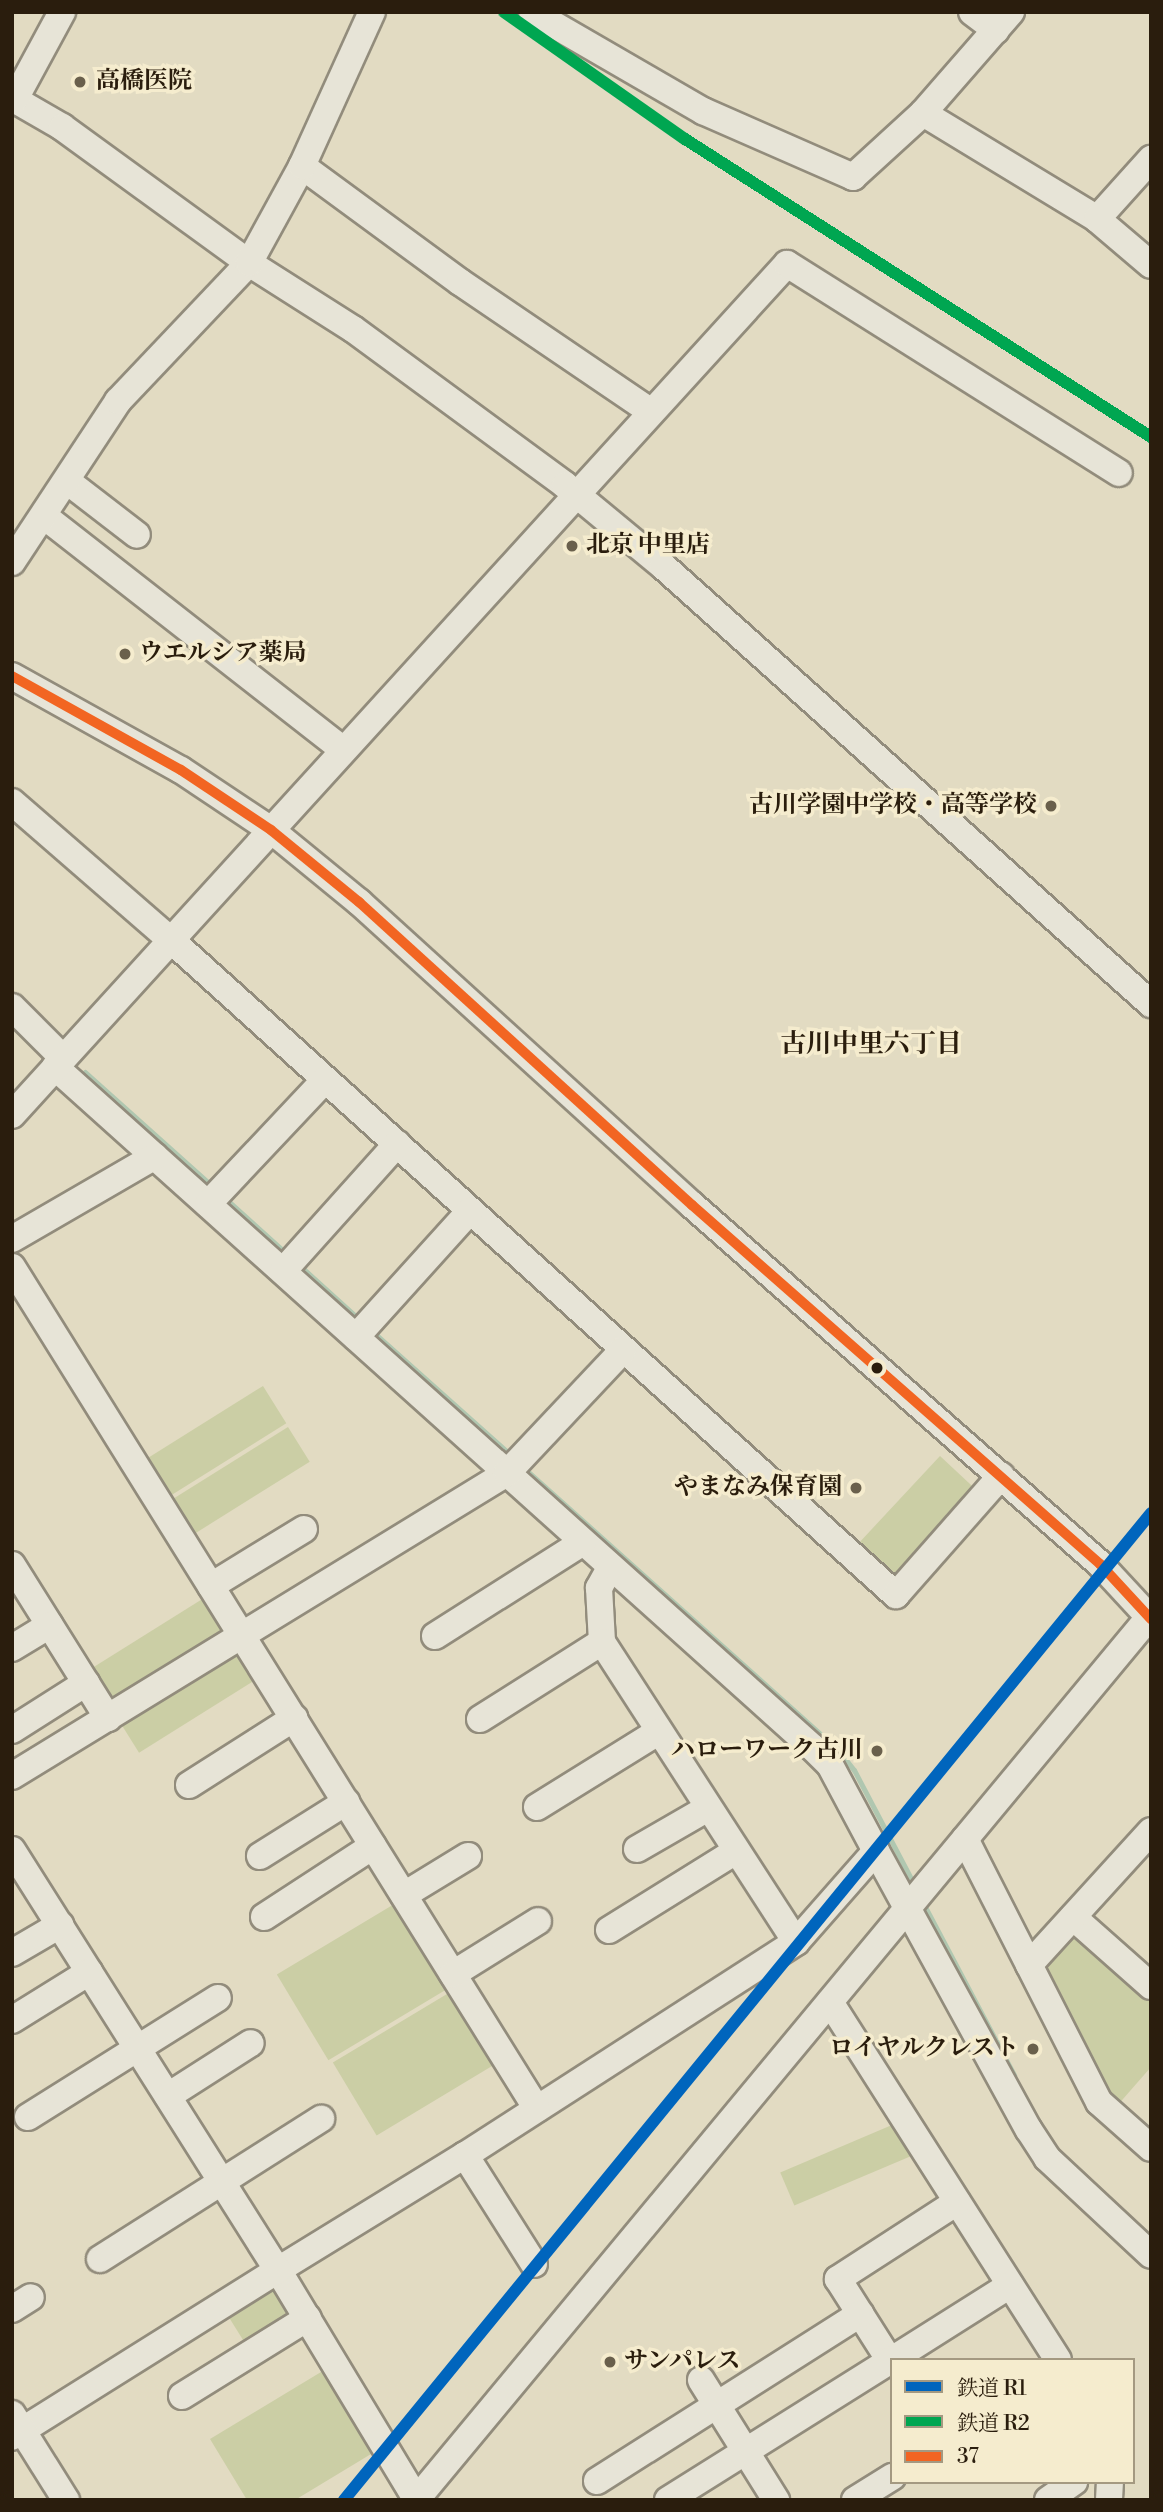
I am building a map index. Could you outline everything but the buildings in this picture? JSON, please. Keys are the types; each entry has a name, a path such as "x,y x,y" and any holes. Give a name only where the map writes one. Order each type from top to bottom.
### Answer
{"street":[{"path":"62,12 14,98 62,127 249,263 353,329 577,494 663,566 1151,1004"},
{"path":"12,562 118,401 249,263 302,166 372,12"},
{"path":"533,12 703,111 853,177 923,113 1004,21 972,12"},
{"path":"923,113 1097,219 1151,265"},
{"path":"1097,219 1151,159"},
{"path":"302,166 460,282 651,412"},
{"path":"12,1115 787,264 1119,473"},
{"path":"66,481 136,534"},
{"path":"44,516 344,750"},
{"path":"12,676 181,770 271,830 359,902 692,1205 1100,1564 1150,1617 416,2499 308,2318 12,1850"},
{"path":"12,802 171,940 896,1595 1001,1476"},
{"path":"12,1007 59,1063 155,1156 216,1196 291,1263 514,1466 610,1568 830,1765 876,1851 915,1898 1028,2130 1047,2158 1151,2255"},
{"path":"216,1196 325,1080"},
{"path":"291,1263 397,1144"},
{"path":"12,1240 155,1156"},
{"path":"363,1329 470,1211"},
{"path":"12,1267 537,2109"},
{"path":"12,1776 514,1466 623,1350"},
{"path":"211,1586 304,1529"},
{"path":"435,1636 583,1542"},
{"path":"13,1567 108,1718"},
{"path":"610,1568 599,1588 602,1642 796,1942"},
{"path":"12,1647 50,1625"},
{"path":"480,1719 602,1642"},
{"path":"12,1730 86,1683"},
{"path":"189,1785 294,1718"},
{"path":"537,1807 658,1732"},
{"path":"260,1856 346,1802"},
{"path":"637,1849 708,1808"},
{"path":"1029,1965 1151,1831"},
{"path":"965,1839 1099,2102 1151,2148"},
{"path":"264,1917 373,1846"},
{"path":"66,2500 16,2427 465,2155 796,1942 876,1851"},
{"path":"609,1930 736,1852"},
{"path":"404,1895 468,1856"},
{"path":"1073,1917 1151,1986"},
{"path":"453,1973 537,1922"},
{"path":"12,1953 60,1925"},
{"path":"12,2020 89,1972"},
{"path":"28,2117 218,1998"},
{"path":"830,2002 1057,2358"},
{"path":"168,2096 251,2042"},
{"path":"100,2259 321,2119"},
{"path":"465,2155 534,2264"},
{"path":"668,2500 890,2361 838,2279 957,2202"},
{"path":"895,2358 1010,2285"},
{"path":"597,2481 860,2314"},
{"path":"182,2396 308,2318"},
{"path":"701,2380 776,2500"},
{"path":"855,2500 890,2478"},
{"path":"1048,2500 1071,2484"}],"green space":[{"path":"263,1386 286,1423 168,1498 144,1460"},
{"path":"288,1427 310,1462 191,1536 169,1501"},
{"path":"940,1456 978,1491 893,1583 855,1547"},
{"path":"204,1598 228,1636 111,1709 87,1671"},
{"path":"237,1649 256,1680 139,1753 120,1722"},
{"path":"396,1903 448,1989 328,2060 277,1975"},
{"path":"1071,1928 1151,1991 1151,2067 1116,2107 1036,1970"},
{"path":"452,1991 496,2064 377,2135 333,2063"},
{"path":"899,2122 913,2155 794,2206 780,2172"},
{"path":"264,2287 279,2290 297,2318 248,2348 225,2311"},
{"path":"326,2369 376,2451 295,2500 247,2500 210,2439"}],"waterway":[{"path":"85,1072 213,1187"},
{"path":"225,1198 288,1255"},
{"path":"298,1264 361,1321"},
{"path":"371,1330 512,1456"},
{"path":"524,1468 839,1751 854,1770 915,1886"},
{"path":"922,1901 1014,2075"}],"rail line":[{"name":"R2","path":"504,12 685,139 1151,437"},
{"name":"R1","path":"344,2500 1151,1513"}],"transit line":[{"name":"37","path":"12,676 181,770 271,830 359,902 692,1205 1100,1564 1151,1619"}],"place":[{"name":"高橋医院","path":"80,82"},
{"name":"北京 中里店","path":"572,546"},
{"name":"ウエルシア薬局","path":"125,654"},
{"name":"古川学園中学校・高等学校","path":"1051,806"},
{"name":"やまなみ保育園","path":"856,1488"},
{"name":"ハローワーク古川","path":"877,1751"},
{"name":"ロイヤルクレスト","path":"1033,2049"},
{"name":"サンパレス","path":"610,2362"}],"district":[{"name":"古川中里六丁目","path":"871,1045"}]}
